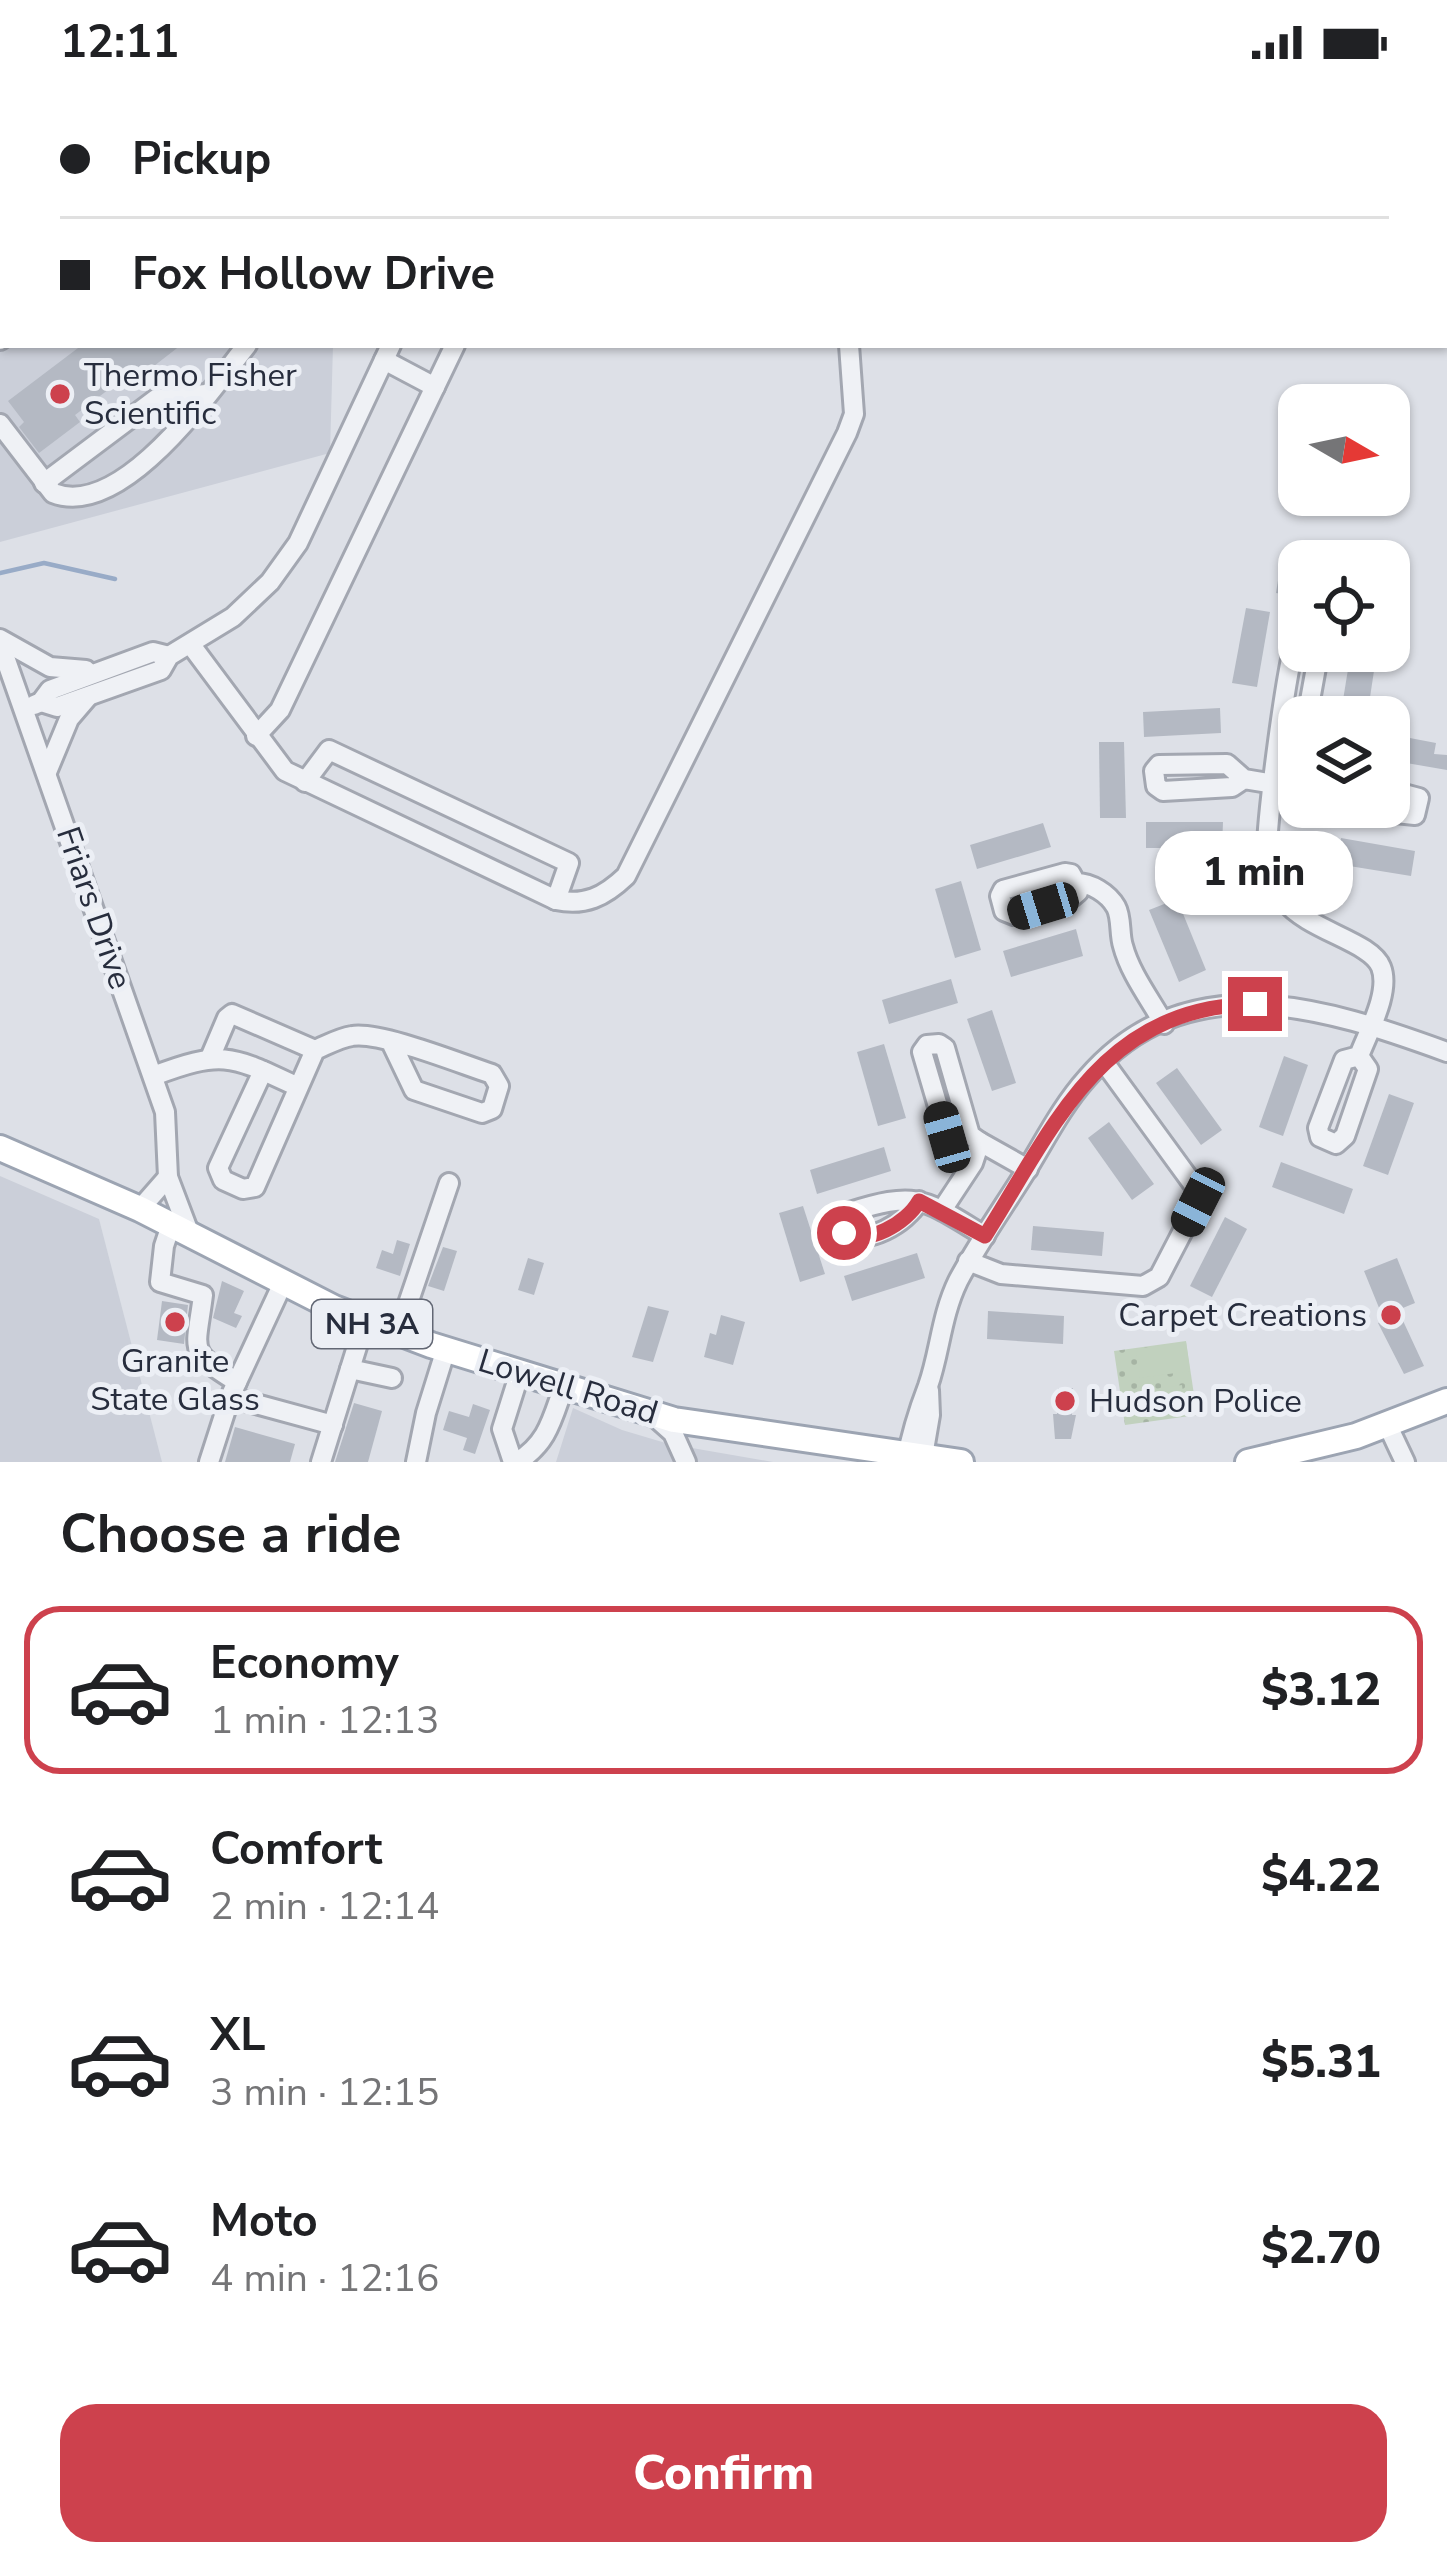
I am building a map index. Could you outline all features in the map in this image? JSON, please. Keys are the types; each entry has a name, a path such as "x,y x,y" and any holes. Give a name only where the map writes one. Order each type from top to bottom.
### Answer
{"main road":[{"name":"Lowell Road","path":"0,1148 140,1209 364,1321 446,1349 651,1414 915,1459 961,1462"},
{"path":"1259,1461 1388,1426 1447,1401"}],"street":[{"path":"0,424 44,483 62,496 103,490 175,436 244,348"},
{"path":"256,736 280,710 454,348"},
{"path":"191,645 285,771 556,900 574,904 597,898 626,876 847,433 854,414 849,348"},
{"path":"32,705 56,707 161,670 170,656 233,616 270,582 298,543 387,353 435,387"},
{"path":"44,483 156,399 206,394"},
{"path":"0,641 50,667 109,668"},
{"name":"Friars Drive","path":"0,641 32,705 47,772 153,1076 168,1131 168,1177 181,1230"},
{"path":"32,705 50,690 153,652 170,656"},
{"path":"47,772 70,718 88,697"},
{"path":"305,782 329,750 569,863 556,900"},
{"path":"1278,773 1267,846 1283,899 1319,929 1371,952 1381,966 1384,980 1359,1055"},
{"path":"1244,778 1278,784"},
{"path":"1410,796 1419,798 1415,815 1410,814"},
{"path":"1076,883 1088,883 1117,908 1123,946 1164,1024"},
{"path":"915,1459 915,1413 928,1385 945,1310 968,1261 1067,1104 1104,1062 1164,1024 1206,1010 1255,1004 1318,1010 1447,1052"},
{"path":"210,1058 232,1014 315,1050 352,1036 391,1042 492,1074 499,1086 492,1109 482,1113 414,1090 391,1042"},
{"path":"942,1210 974,1163 975,1139 945,1048 927,1045 922,1052 947,1137 975,1139 1028,1168"},
{"path":"263,1071 218,1168 223,1180 243,1189 255,1187 315,1050"},
{"path":"153,1076 210,1058 233,1057 298,1087"},
{"path":"968,1261 1001,1274 1143,1286 1159,1277 1198,1202 1198,1191 1104,1062"},
{"path":"140,1209 168,1177"},
{"path":"398,1333 449,1183"},
{"path":"919,1201 985,1236"},
{"path":"181,1230 164,1246 160,1282 203,1295 196,1350 201,1359 234,1390 333,1425"},
{"path":"209,1462 234,1390 283,1282"},
{"path":"321,1462 364,1321"},
{"path":"416,1462 446,1349"},
{"path":"350,1369 392,1378"},
{"path":"520,1372 502,1429 515,1462 547,1438 564,1386"},
{"path":"651,1414 674,1433 686,1462"},
{"path":"1388,1426 1405,1462"}],"shaded area":[{"path":"0,348 333,348 330,453 0,542"},
{"path":"0,1176 99,1219 162,1462 0,1462"},
{"path":"573,1408 669,1444 773,1462 556,1462"}],"green space":[{"path":"1186,1341 1197,1415 1125,1425 1114,1351"},
{"path":"1186,1342 1190,1371 1140,1378 1136,1349"},
{"path":"1182,1385 1185,1408 1137,1415 1134,1392"}],"building":[{"name":"Thermo Fisher Scientific","path":"78,348 177,348 127,387 121,380 75,415 80,422 39,453 19,427 24,422 8,401"},
{"path":"1246,608 1270,612 1257,687 1232,683"},
{"path":"1348,672 1374,672 1370,696 1344,696"},
{"path":"1220,708 1221,733 1144,737 1143,712"},
{"path":"1410,738 1436,743 1434,754 1447,755 1447,770 1410,764"},
{"path":"1099,742 1124,742 1126,818 1100,818"},
{"path":"1146,822 1223,822 1222,848 1146,848"},
{"path":"1043,823 1051,847 977,869 970,845"},
{"path":"1341,838 1415,851 1411,876 1337,864"},
{"path":"961,881 981,950 955,958 935,889"},
{"path":"1177,899 1206,970 1179,982 1149,910"},
{"path":"1076,929 1083,956 1011,977 1003,951"},
{"path":"951,979 958,1003 889,1024 882,1000"},
{"path":"992,1010 1016,1083 992,1091 967,1019"},
{"path":"884,1044 906,1118 878,1126 857,1052"},
{"path":"1284,1056 1308,1065 1283,1136 1259,1127"},
{"path":"1177,1068 1222,1130 1201,1145 1156,1083"},
{"path":"1389,1094 1414,1103 1388,1175 1363,1166"},
{"path":"1109,1122 1154,1184 1132,1200 1088,1138"},
{"path":"884,1147 891,1171 817,1194 810,1170"},
{"path":"1281,1162 1353,1189 1344,1214 1272,1187"},
{"path":"803,1206 825,1274 800,1282 779,1213"},
{"path":"1225,1217 1247,1229 1212,1297 1190,1286"},
{"path":"1033,1226 1104,1232 1102,1256 1031,1250"},
{"path":"397,1240 410,1244 400,1276 376,1268 382,1250 393,1254"},
{"path":"443,1247 457,1251 444,1291 428,1286"},
{"path":"917,1253 925,1278 852,1301 844,1276"},
{"path":"528,1258 544,1263 534,1295 518,1290"},
{"name":"Carpet Creations","path":"1397,1258 1415,1303 1398,1310 1424,1366 1404,1374 1378,1323 1384,1320 1364,1271"},
{"path":"222,1281 244,1291 234,1313 242,1316 236,1328 213,1318"},
{"name":"Granite State Glass","path":"162,1301 188,1305 184,1344 157,1340"},
{"path":"648,1306 669,1311 653,1362 632,1357"},
{"path":"988,1311 1064,1316 1063,1344 987,1339"},
{"path":"721,1315 745,1322 733,1365 704,1357"},
{"name":"Hudson Police","path":"1058,1388 1073,1388 1072,1415 1076,1415 1071,1439 1055,1439"},
{"path":"354,1403 382,1411 368,1462 335,1462"},
{"path":"473,1404 490,1410 475,1454 463,1450 467,1438 443,1430 449,1411 469,1417"},
{"path":"235,1427 295,1444 290,1462 225,1462"}],"waterway":[{"path":"0,573 44,563 115,579"}],"place":[{"name":"Thermo Fisher Scientific","path":"60,394"},
{"name":"Carpet Creations","path":"1391,1315"},
{"name":"Granite State Glass","path":"175,1322"},
{"name":"Hudson Police","path":"1065,1401"}],"route":[{"path":"844,1233 855,1238 901,1224 919,1201 985,1236 1067,1104 1109,1057 1177,1018 1255,1004"}]}
